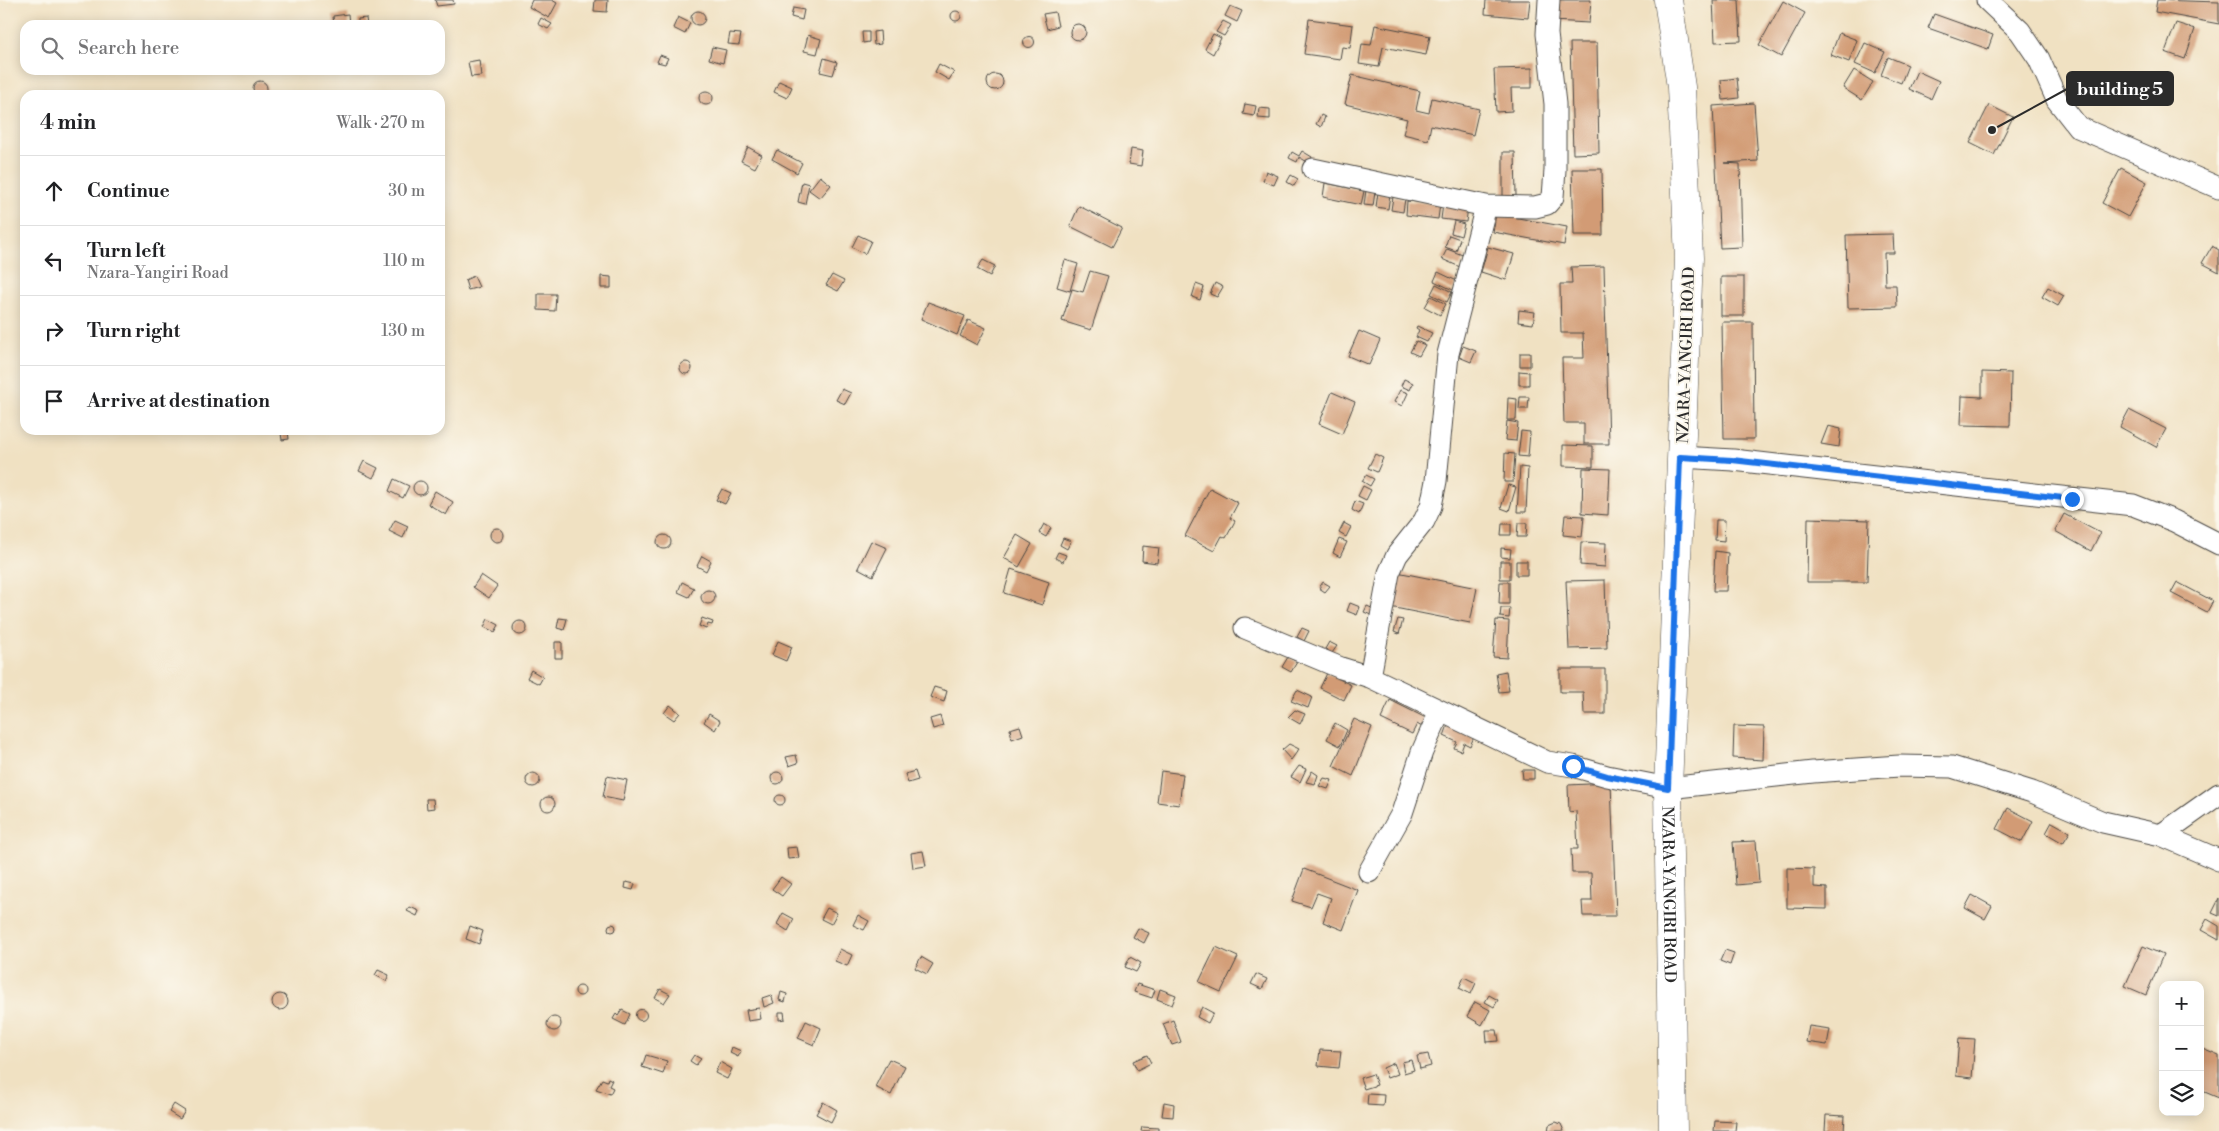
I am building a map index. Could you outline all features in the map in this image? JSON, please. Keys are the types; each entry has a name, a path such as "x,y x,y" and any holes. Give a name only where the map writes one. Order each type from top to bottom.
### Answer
{"main road":[{"name":"NZARA-YANGIRI ROAD","path":"1668,0 1681,87 1689,258 1668,788 1673,1131"}],"street":[{"path":"1313,169 1486,206 1535,207 1547,204 1553,197 1555,170 1554,104 1547,34 1548,0"},
{"path":"1987,0 2020,31 2039,59 2057,100 2078,127 2219,188"},
{"path":"1370,677 1389,573 1397,554 1424,521 1431,506 1436,481 1448,354 1486,206"},
{"path":"1680,457 1732,460 2133,506 2174,521 2219,544"},
{"path":"1245,628 1341,668 1370,677 1547,762 1573,766 1607,776 1668,788 1814,772 1900,766 1952,767 2032,792 2103,822 2161,835 2219,860"},
{"path":"1369,872 1402,813 1422,752 1440,711"},
{"path":"2161,835 2219,794"}],"building":[{"path":"435,0 453,0 454,4 437,6"},
{"path":"532,0 552,0 557,3 549,18 529,7"},
{"path":"595,0 608,0 607,12 594,11"},
{"path":"1486,0 1530,0 1528,18 1485,14"},
{"path":"1553,0 1591,0 1589,23 1552,21"},
{"path":"1713,0 1739,0 1741,41 1715,42"},
{"path":"2157,0 2219,2 2219,24 2155,12"},
{"path":"1783,1 1805,13 1781,57 1759,45"},
{"path":"1230,6 1242,11 1237,22 1225,16"},
{"path":"793,8 804,10 802,20 791,17"},
{"path":"698,11 703,13 705,18 703,23 698,25 693,23 691,18 693,13"},
{"path":"954,11 958,11 961,16 960,20 954,21 951,18 951,14"},
{"path":"1055,12 1058,26 1047,29 1043,14"},
{"path":"348,14 349,20 333,20 333,16"},
{"path":"1934,14 1993,35 1988,49 1928,28"},
{"path":"678,17 690,23 685,34 673,28"},
{"path":"541,18 552,24 548,29 538,24"},
{"path":"1309,19 1353,25 1350,48 1342,47 1340,59 1304,54"},
{"path":"1223,21 1231,25 1224,36 1216,32"},
{"path":"2176,23 2195,29 2185,59 2165,52"},
{"path":"1078,24 1086,32 1078,40 1070,32"},
{"path":"1375,25 1430,36 1426,55 1383,47 1379,67 1359,64 1362,44 1371,45"},
{"path":"880,31 881,44 874,45 873,32"},
{"path":"862,32 869,32 869,42 863,43"},
{"path":"730,33 741,34 739,45 728,44"},
{"path":"1839,33 1857,40 1849,62 1831,55"},
{"path":"1213,34 1221,38 1213,54 1205,49"},
{"path":"808,35 821,39 817,54 804,51"},
{"path":"1027,37 1031,37 1034,42 1033,46 1027,47 1024,44 1024,40"},
{"path":"1570,43 1597,43 1599,153 1573,154"},
{"path":"1865,43 1885,52 1875,73 1855,64"},
{"path":"712,47 726,50 723,63 709,59"},
{"path":"660,55 668,58 665,64 657,62"},
{"path":"1888,57 1908,65 1901,83 1881,75"},
{"path":"824,58 837,62 833,75 820,72"},
{"path":"479,60 481,76 471,77 468,62"},
{"path":"939,64 954,72 949,80 935,72"},
{"path":"1532,68 1532,88 1511,88 1512,111 1496,112 1494,69"},
{"path":"1854,70 1873,82 1862,100 1843,88"},
{"path":"1917,71 1939,81 1931,99 1909,89"},
{"path":"992,74 998,74 1003,79 1001,88 992,90 987,85 987,79"},
{"path":"1352,75 1420,91 1416,110 1429,113 1432,98 1479,109 1473,135 1431,125 1428,140 1403,134 1407,119 1345,104"},
{"path":"1737,78 1739,98 1723,100 1721,80"},
{"path":"260,81 266,85 266,90 254,90 253,88 255,83"},
{"path":"779,81 792,87 787,98 774,92"},
{"path":"706,91 711,93 713,98 711,103 706,105 701,103 699,98 701,93"},
{"path":"1754,103 1758,161 1724,163 1740,164 1742,247 1720,248 1713,106"},
{"path":"1245,104 1256,106 1254,116 1243,114"},
{"path":"1989,105 2013,117 1994,155 1970,143"},
{"path":"1259,108 1270,109 1270,119 1258,118"},
{"path":"1321,115 1325,117 1321,127 1316,124"},
{"path":"748,147 762,155 755,168 741,161"},
{"path":"1131,149 1143,151 1141,166 1129,164"},
{"path":"777,150 802,163 797,173 772,159"},
{"path":"1302,151 1312,157 1309,163 1299,157 1297,162 1289,158 1292,152 1299,156"},
{"path":"1503,152 1515,152 1516,196 1503,196"},
{"path":"2121,168 2147,182 2128,217 2102,203"},
{"path":"1572,169 1602,169 1603,235 1574,235"},
{"path":"1266,171 1278,176 1274,185 1263,181"},
{"path":"1291,175 1298,179 1294,186 1287,182"},
{"path":"820,176 831,185 820,198 809,190"},
{"path":"802,182 809,184 805,204 798,202"},
{"path":"1325,183 1364,191 1361,205 1323,197"},
{"path":"1366,190 1375,192 1373,206 1364,205"},
{"path":"1378,192 1390,194 1388,209 1376,207"},
{"path":"1393,197 1405,199 1403,212 1391,210"},
{"path":"1407,201 1440,204 1438,219 1406,215"},
{"path":"1443,204 1468,207 1466,222 1441,219"},
{"path":"1079,206 1122,228 1112,247 1070,226"},
{"path":"1496,214 1567,227 1564,245 1493,232"},
{"path":"1454,221 1464,224 1461,236 1451,233"},
{"path":"1893,234 1894,253 1884,253 1885,285 1896,285 1897,307 1848,308 1846,235"},
{"path":"858,235 871,241 865,254 852,247"},
{"path":"1449,235 1460,239 1456,251 1445,247"},
{"path":"2212,246 2219,250 2219,272 2202,263"},
{"path":"1488,247 1514,254 1506,280 1481,272"},
{"path":"1447,249 1465,256 1460,267 1442,259"},
{"path":"983,260 995,266 990,276 977,269"},
{"path":"1065,260 1078,264 1070,291 1057,287"},
{"path":"1604,266 1609,444 1584,444 1584,423 1564,423 1562,358 1584,358 1583,333 1561,333 1560,284 1572,284 1571,267"},
{"path":"1090,271 1108,276 1091,330 1062,321 1072,289 1083,292"},
{"path":"1438,272 1457,281 1453,290 1434,281"},
{"path":"832,275 844,281 838,291 826,285"},
{"path":"474,276 479,287 468,290 465,280"},
{"path":"601,276 611,277 611,288 601,288"},
{"path":"1721,277 1744,277 1744,316 1721,316"},
{"path":"1215,283 1223,287 1217,297 1210,294"},
{"path":"1196,284 1204,287 1200,300 1192,297"},
{"path":"1436,284 1452,292 1447,302 1431,294"},
{"path":"2048,287 2064,296 2058,306 2042,297"},
{"path":"538,294 556,294 555,311 538,310"},
{"path":"1431,296 1446,304 1440,315 1425,307"},
{"path":"928,302 965,316 957,335 921,319"},
{"path":"1519,310 1535,312 1533,324 1518,322"},
{"path":"968,320 986,328 977,345 960,336"},
{"path":"1722,322 1753,322 1754,439 1724,439"},
{"path":"1417,326 1432,333 1427,342 1416,337 1419,330 1416,328"},
{"path":"1359,331 1380,340 1369,365 1348,356"},
{"path":"1416,341 1425,345 1419,356 1410,352"},
{"path":"1463,346 1476,351 1471,362 1459,357"},
{"path":"1520,353 1530,353 1530,366 1520,366"},
{"path":"686,362 692,368 686,374 680,368"},
{"path":"1519,371 1529,372 1529,385 1519,385"},
{"path":"1982,372 2011,373 2010,426 1961,425 1962,396 1982,397"},
{"path":"1404,379 1413,383 1410,390 1401,386"},
{"path":"842,389 851,393 845,404 836,400"},
{"path":"1400,390 1408,393 1402,406 1394,402"},
{"path":"1332,392 1355,402 1342,434 1319,424"},
{"path":"1520,397 1529,397 1528,409 1519,409"},
{"path":"1508,398 1517,399 1516,420 1507,420"},
{"path":"2129,410 2166,429 2156,447 2120,427"},
{"path":"1507,421 1518,423 1516,441 1505,440"},
{"path":"1828,426 1841,429 1839,447 1821,444"},
{"path":"1521,431 1530,432 1528,457 1518,456"},
{"path":"281,435 288,435 289,439 282,440"},
{"path":"1563,445 1593,446 1593,467 1563,466"},
{"path":"1505,453 1515,454 1513,482 1504,482"},
{"path":"1375,454 1383,458 1377,472 1368,468"},
{"path":"364,461 378,468 373,478 359,471"},
{"path":"1520,467 1528,468 1526,512 1517,512"},
{"path":"1583,468 1610,469 1608,515 1582,513"},
{"path":"1366,475 1374,479 1370,486 1362,481"},
{"path":"394,479 409,486 403,498 389,491"},
{"path":"420,481 425,483 427,488 425,493 420,495 415,493 413,488 415,483"},
{"path":"1508,485 1516,487 1509,511 1501,508"},
{"path":"1363,486 1371,490 1366,500 1358,496"},
{"path":"1210,488 1238,503 1230,518 1235,521 1226,538 1222,536 1214,551 1185,536"},
{"path":"722,489 731,493 725,504 716,500"},
{"path":"435,491 453,502 446,515 428,504"},
{"path":"1355,501 1363,504 1359,514 1352,510"},
{"path":"2064,514 2100,533 2091,551 2055,531"},
{"path":"1565,515 1584,516 1582,537 1563,535"},
{"path":"1808,518 1869,520 1867,582 1807,582"},
{"path":"395,520 408,526 403,538 389,531"},
{"path":"1716,520 1725,520 1724,541 1715,540"},
{"path":"1344,523 1351,527 1346,537 1339,533"},
{"path":"1518,523 1527,523 1526,537 1517,537"},
{"path":"1044,524 1051,528 1046,537 1039,533"},
{"path":"1502,524 1511,524 1511,535 1501,535"},
{"path":"497,528 502,530 504,535 502,540 497,542 492,540 490,535 492,530"},
{"path":"664,535 669,537 671,542 669,547 664,549 659,547 657,542 659,537"},
{"path":"1017,535 1032,544 1019,567 1004,558"},
{"path":"1063,538 1071,541 1067,549 1060,545"},
{"path":"1339,539 1347,542 1340,557 1333,553"},
{"path":"871,541 887,548 873,576 858,568"},
{"path":"1581,542 1606,543 1605,567 1580,565"},
{"path":"1143,546 1159,548 1157,563 1142,561"},
{"path":"1501,548 1511,549 1510,558 1501,557"},
{"path":"1715,551 1728,553 1726,591 1713,591"},
{"path":"1058,552 1066,555 1063,562 1055,558"},
{"path":"702,556 711,561 706,571 697,566"},
{"path":"1500,561 1510,561 1510,579 1500,579"},
{"path":"1516,561 1527,561 1527,575 1516,575"},
{"path":"1011,569 1049,582 1042,605 1004,593"},
{"path":"1397,572 1477,588 1470,623 1390,607"},
{"path":"481,575 497,586 489,598 473,587"},
{"path":"1605,580 1607,648 1569,649 1566,581"},
{"path":"682,582 694,588 689,597 678,592"},
{"path":"1323,582 1330,586 1325,592 1319,588"},
{"path":"1500,582 1509,582 1509,604 1499,604"},
{"path":"2177,582 2213,601 2207,612 2171,593"},
{"path":"708,590 713,592 715,597 713,602 708,604 703,602 701,597 703,592"},
{"path":"1350,603 1360,607 1357,615 1347,611"},
{"path":"1367,606 1374,609 1371,615 1364,612"},
{"path":"1501,608 1510,608 1509,618 1500,617"},
{"path":"559,618 567,619 564,630 557,628"},
{"path":"702,618 713,622 712,625 708,624 706,629 699,626"},
{"path":"488,619 499,625 495,632 484,627"},
{"path":"1398,619 1403,620 1399,634 1394,632"},
{"path":"1496,620 1509,621 1507,658 1493,657"},
{"path":"520,621 525,623 527,628 525,633 520,635 515,633 513,628 515,623"},
{"path":"1302,628 1309,631 1304,641 1297,637"},
{"path":"778,641 792,647 786,661 772,655"},
{"path":"555,642 562,642 562,658 555,658"},
{"path":"1329,642 1337,646 1332,653 1325,649"},
{"path":"1288,657 1297,662 1291,672 1282,667"},
{"path":"1560,669 1605,669 1605,714 1584,714 1583,692 1560,692"},
{"path":"531,670 543,677 539,684 527,678"},
{"path":"1506,671 1509,691 1499,692 1496,673"},
{"path":"1327,673 1351,685 1344,700 1320,688"},
{"path":"934,687 947,691 944,702 930,697"},
{"path":"1297,690 1312,697 1308,708 1291,701"},
{"path":"1390,700 1426,718 1422,727 1417,724 1412,734 1381,719"},
{"path":"670,705 680,713 674,720 664,713"},
{"path":"1295,710 1305,714 1300,724 1288,717"},
{"path":"709,714 720,721 715,730 704,722"},
{"path":"940,716 943,726 933,729 930,719"},
{"path":"1354,719 1372,727 1353,776 1333,766"},
{"path":"1335,723 1347,730 1340,746 1327,739"},
{"path":"1448,725 1474,737 1470,746 1464,743 1461,751 1454,748 1457,742 1444,736"},
{"path":"1020,726 1023,735 1012,739 1010,729"},
{"path":"1734,726 1764,727 1763,760 1733,758"},
{"path":"1289,744 1299,749 1291,760 1282,750"},
{"path":"796,755 798,763 789,766 786,757"},
{"path":"1299,766 1306,769 1300,782 1291,777"},
{"path":"1522,770 1534,770 1534,779 1523,779"},
{"path":"915,771 918,780 908,783 905,774"},
{"path":"1161,771 1183,774 1179,805 1157,802"},
{"path":"1312,771 1318,775 1315,784 1306,782"},
{"path":"775,772 779,772 783,778 779,784 775,784 771,780 771,776"},
{"path":"533,773 538,775 540,780 538,785 533,787 528,785 526,780 528,775"},
{"path":"607,776 627,780 623,801 603,797"},
{"path":"1324,778 1332,780 1328,789 1319,786"},
{"path":"1611,783 1616,916 1583,916 1582,901 1592,901 1591,873 1572,873 1571,849 1578,849 1576,811 1569,812 1568,785"},
{"path":"778,795 782,795 785,800 782,805 778,805 775,802 775,798"},
{"path":"548,797 553,799 555,804 553,809 548,811 543,809 541,804 543,799"},
{"path":"426,799 433,799 434,808 427,809"},
{"path":"2008,808 2033,821 2022,842 1997,829"},
{"path":"2052,822 2070,832 2063,843 2046,833"},
{"path":"1756,841 1759,883 1736,885 1733,842"},
{"path":"797,847 799,858 788,859 787,848"},
{"path":"923,851 926,866 913,868 911,853"},
{"path":"1787,868 1814,869 1814,887 1827,888 1827,909 1787,908"},
{"path":"1304,869 1358,890 1343,930 1323,922 1331,898 1317,893 1311,907 1292,901"},
{"path":"781,877 791,884 782,896 772,889"},
{"path":"626,882 635,884 633,890 625,888"},
{"path":"1972,895 1992,906 1985,919 1965,908"},
{"path":"2219,899 2219,916 2212,913"},
{"path":"410,907 419,911 417,916 407,911"},
{"path":"827,908 837,913 831,924 821,919"},
{"path":"783,913 794,919 788,931 777,924"},
{"path":"858,915 869,921 864,930 853,925"},
{"path":"2207,919 2219,926 2219,940 2201,930"},
{"path":"612,924 616,928 612,932 608,928"},
{"path":"470,926 483,931 479,944 466,939"},
{"path":"1138,928 1149,933 1144,943 1133,937"},
{"path":"2143,946 2163,955 2146,995 2125,986"},
{"path":"1216,947 1238,957 1221,992 1199,982"},
{"path":"840,949 852,955 847,966 835,961"},
{"path":"1725,950 1734,953 1730,965 1720,961"},
{"path":"921,957 933,964 927,974 915,968"},
{"path":"1130,957 1141,963 1136,972 1125,967"},
{"path":"378,970 389,975 386,981 375,975"},
{"path":"1256,974 1267,979 1262,989 1251,984"},
{"path":"1464,977 1476,983 1471,994 1459,988"},
{"path":"1137,984 1155,990 1152,998 1134,992"},
{"path":"578,986 582,986 585,991 584,995 578,996 575,993 575,989"},
{"path":"660,989 670,994 664,1003 655,998"},
{"path":"1160,989 1176,995 1172,1005 1157,999"},
{"path":"781,992 787,994 785,1002 779,1000"},
{"path":"280,994 288,1002 280,1010 272,1002"},
{"path":"771,995 774,1003 764,1007 762,998"},
{"path":"1489,995 1498,1000 1494,1007 1485,1002"},
{"path":"1475,1002 1490,1010 1482,1025 1467,1016"},
{"path":"1202,1007 1213,1013 1208,1023 1197,1017"},
{"path":"759,1008 761,1019 748,1021 746,1010"},
{"path":"622,1010 630,1014 625,1025 613,1019"},
{"path":"639,1010 643,1010 646,1015 645,1019 639,1020 636,1017 636,1013"},
{"path":"779,1012 784,1012 785,1019 779,1020"},
{"path":"554,1017 559,1019 561,1024 559,1029 554,1031 549,1029 547,1024 549,1019"},
{"path":"1173,1020 1181,1042 1172,1045 1163,1024"},
{"path":"806,1021 821,1028 814,1045 798,1038"},
{"path":"1809,1026 1830,1029 1827,1045 1806,1042"},
{"path":"1486,1030 1497,1030 1499,1041 1487,1042"},
{"path":"1959,1038 1975,1039 1972,1078 1956,1076"},
{"path":"732,1047 741,1051 738,1057 730,1053"},
{"path":"2204,1049 2219,1055 2219,1098 2204,1092"},
{"path":"1320,1050 1341,1051 1339,1068 1318,1066"},
{"path":"1428,1054 1431,1066 1420,1069 1417,1056"},
{"path":"646,1055 667,1061 663,1074 642,1067"},
{"path":"694,1055 701,1059 696,1065 690,1061"},
{"path":"1147,1055 1151,1063 1137,1070 1133,1061"},
{"path":"889,1059 905,1066 891,1095 875,1087"},
{"path":"1411,1060 1414,1070 1404,1073 1402,1062"},
{"path":"720,1062 732,1069 727,1079 715,1073"},
{"path":"1394,1063 1398,1074 1387,1078 1383,1068"},
{"path":"1373,1074 1377,1085 1364,1089 1360,1078"},
{"path":"608,1078 612,1080 609,1086 613,1088 610,1094 596,1089 602,1079 607,1081"},
{"path":"1368,1094 1384,1095 1383,1106 1367,1105"},
{"path":"823,1102 837,1110 831,1122 816,1114"},
{"path":"1164,1102 1174,1104 1173,1117 1162,1116"},
{"path":"174,1104 185,1111 180,1119 169,1112"},
{"path":"1826,1115 1845,1116 1844,1131 1825,1131"},
{"path":"1715,1121 1736,1122 1735,1131 1714,1131"},
{"path":"1556,1122 1561,1124 1564,1131 1548,1131 1549,1125"},
{"path":"1142,1127 1158,1128 1158,1131 1141,1131"}],"place":[{"name":"building 5","path":"1992,130"}],"route":[{"path":"1573,766 1607,776 1668,788 1680,457 1732,460 2072,499"}]}
